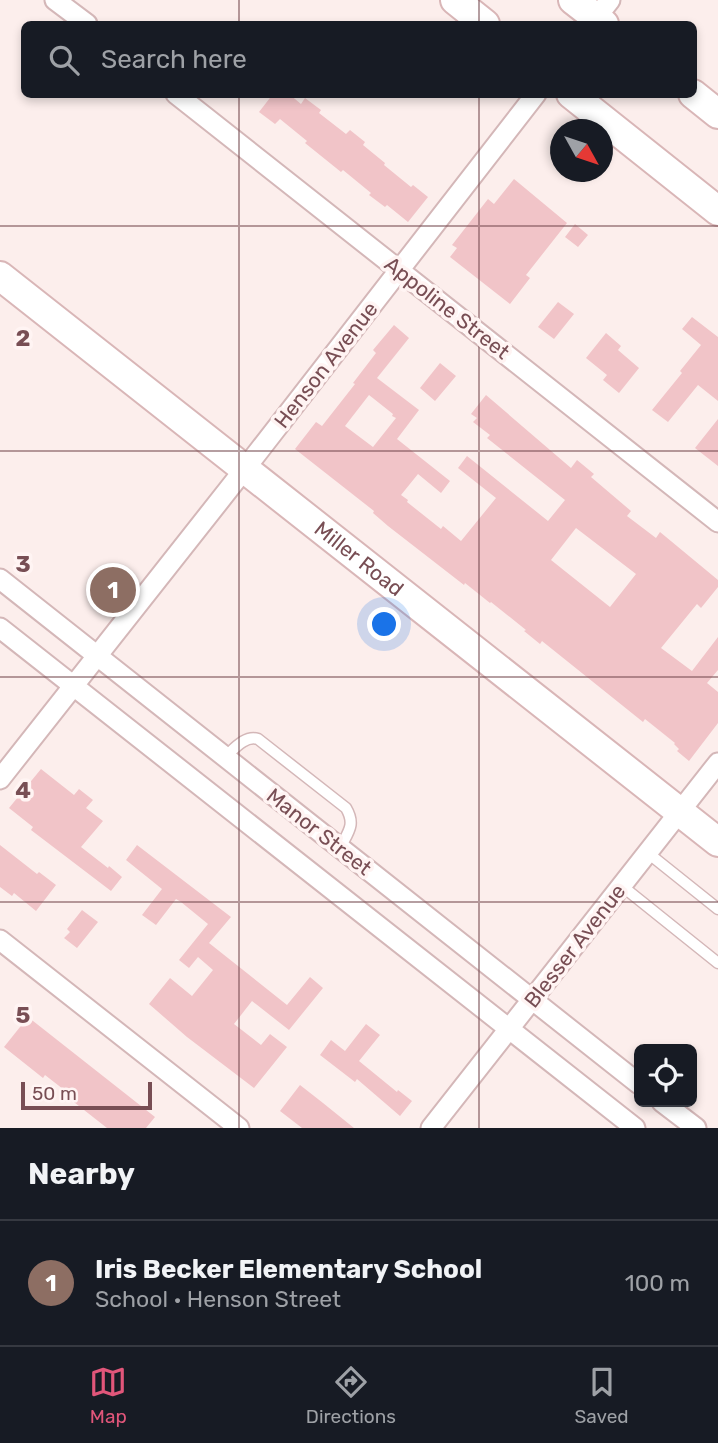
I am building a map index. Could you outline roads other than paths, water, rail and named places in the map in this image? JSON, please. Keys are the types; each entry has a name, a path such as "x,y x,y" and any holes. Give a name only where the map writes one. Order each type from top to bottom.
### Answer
{"street":[{"path":"55,0 83,21"},
{"path":"455,0 481,21"},
{"path":"573,0 600,17"},
{"path":"697,97 718,114"},
{"name":"Appoline Street","path":"181,98 718,522"},
{"name":"Henson Avenue","path":"96,656 533,98"},
{"path":"576,98 718,211"},
{"name":"Miller Road","path":"0,276 718,842"},
{"name":"Manor Street","path":"0,579 634,1080"},
{"name":"Manor Street","path":"0,628 635,1128"},
{"path":"0,779 96,656"},
{"name":"Blesser Avenue","path":"431,1128 718,763"},
{"path":"0,940 239,1128"},
{"path":"669,1107 696,1128"}],"lane":[{"path":"225,757 246,739 254,737 346,808 351,817 351,826 340,848"},
{"path":"648,853 718,909"},
{"path":"622,886 718,963"}],"place":[{"name":"Iris Becker Elementary School","path":"113,590"}]}
